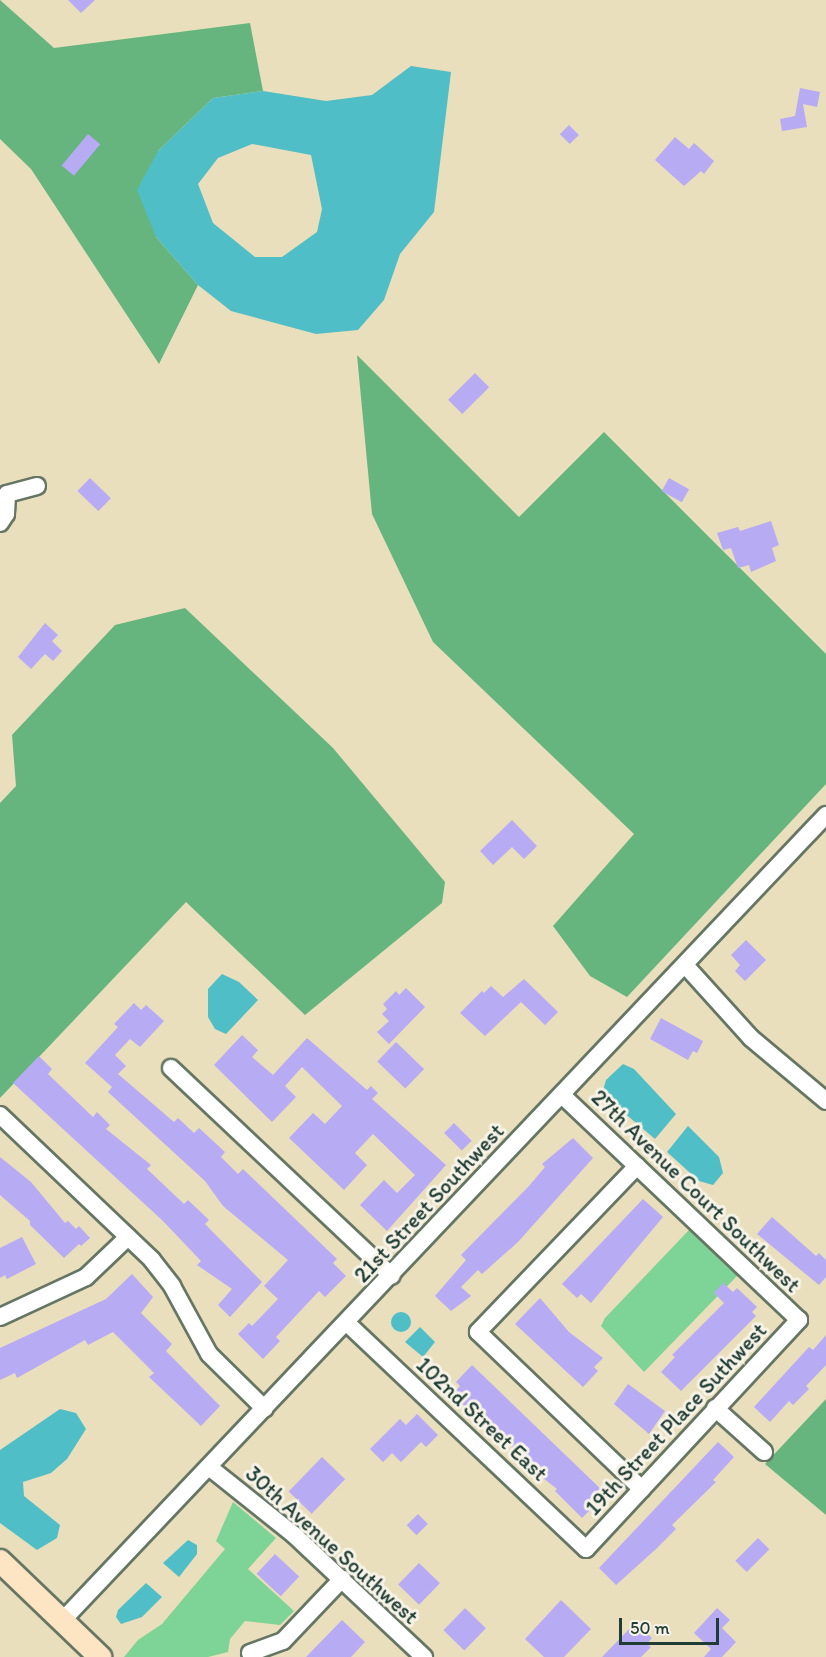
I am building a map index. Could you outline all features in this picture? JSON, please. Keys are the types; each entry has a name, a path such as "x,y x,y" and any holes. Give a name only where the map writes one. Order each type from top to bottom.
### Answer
{"street":[{"path":"0,523 6,514 4,487 37,486"},
{"name":"21st Street Southwest","path":"62,1621 392,1276 826,815"},
{"path":"685,965 751,1038 826,1101"},
{"path":"171,1068 392,1276"},
{"name":"27th Avenue Court Southwest","path":"562,1095 799,1320"},
{"path":"0,1115 128,1237 172,1287 209,1354 265,1409"},
{"path":"637,1166 478,1332 642,1489"},
{"path":"0,1317 86,1276 128,1237"},
{"name":"19th Street Place Suthwest","path":"586,1549 799,1320"},
{"name":"102nd Street East","path":"347,1323 586,1549"},
{"path":"715,1408 764,1452"},
{"name":"30th Avenue Southwest","path":"209,1467 293,1534 424,1657"},
{"path":"0,1561 100,1657"},
{"path":"250,1653 283,1641 342,1579"}],"green space":[{"path":"0,0 54,48 250,23 263,91 213,98 158,151 156,237 198,285 159,364 31,169 0,139"},
{"path":"357,355 519,517 604,432 826,654 826,784 627,997 590,976 553,926 634,834 433,642 372,514"},
{"path":"185,608 333,748 445,882 442,903 305,1015 186,902 0,1098 0,803 16,786 12,735 115,625"},
{"path":"690,1229 738,1275 644,1372 601,1326 605,1318"},
{"path":"826,1399 826,1515 765,1464"},
{"path":"233,1502 276,1538 248,1569 294,1611 280,1625 245,1621 230,1639 228,1652 208,1657 124,1657 138,1640 162,1624 225,1549 216,1541"}],"water":[{"path":"411,66 451,72 434,212 400,254 384,300 358,330 316,334 231,311 198,285 156,237 137,190 158,151 213,98 263,91 326,101 372,95","holes":["252,144 311,155 322,209 317,232 282,257 255,257 213,223 198,184 218,158"]},
{"path":"222,974 239,982 258,1000 226,1034 215,1029 208,1017 208,989"},
{"path":"623,1064 634,1069 676,1114 655,1139 602,1094 606,1080"},
{"path":"688,1126 719,1157 723,1173 713,1185 699,1181 667,1152"},
{"path":"401,1312 408,1315 411,1322 408,1329 401,1332 394,1329 391,1322 394,1315"},
{"path":"420,1327 435,1342 423,1357 405,1342"},
{"path":"60,1409 76,1413 86,1429 67,1459 51,1473 23,1482 24,1496 60,1525 57,1538 37,1550 0,1523 0,1450"},
{"path":"188,1540 197,1545 197,1554 179,1577 163,1563"},
{"path":"146,1583 162,1597 142,1617 121,1624 116,1617 118,1610"}],"building":[{"path":"68,0 95,0 81,13"},
{"path":"800,88 820,92 817,107 803,104 807,127 782,131 780,119 795,116"},
{"path":"569,125 579,135 570,144 560,134"},
{"path":"88,134 100,144 74,176 62,165"},
{"path":"675,137 689,149 694,143 714,161 704,174 701,171 684,186 655,160"},
{"path":"475,373 489,387 462,414 448,400"},
{"path":"90,478 111,498 98,511 77,491"},
{"path":"669,478 689,489 682,502 662,491"},
{"path":"771,521 779,545 772,548 776,561 751,572 749,565 738,568 731,548 723,550 717,533 738,527 740,531"},
{"path":"45,623 58,635 52,641 62,651 53,661 45,654 31,669 18,657"},
{"path":"512,820 537,846 524,859 512,847 493,865 480,851"},
{"path":"746,940 766,960 745,981 735,971 740,965 731,955"},
{"path":"524,979 558,1012 545,1025 521,1002 485,1036 460,1013 482,991 484,993 491,986 503,997"},
{"path":"406,988 425,1007 389,1044 377,1032 389,1021 382,1014 387,1009 383,1004 396,991 399,995"},
{"path":"134,1003 141,1010 146,1005 164,1021 140,1047 130,1039 115,1055 126,1066 118,1074 174,1122 178,1118 194,1133 199,1128 225,1152 221,1157 238,1174 243,1169 337,1259 333,1263 346,1276 325,1297 319,1291 276,1337 280,1341 263,1359 238,1334 249,1323 252,1326 278,1299 264,1286 288,1260 223,1206 205,1181 108,1092 112,1087 85,1063 118,1027 114,1024"},
{"path":"661,1018 703,1041 697,1053 693,1051 688,1060 650,1039"},
{"path":"242,1035 258,1050 252,1057 273,1075 307,1038 367,1090 371,1086 378,1093 372,1099 446,1165 387,1231 360,1205 384,1180 397,1193 415,1175 373,1134 355,1153 367,1165 344,1190 289,1138 313,1113 325,1124 342,1106 302,1067 285,1086 296,1097 272,1122 214,1065"},
{"path":"396,1042 424,1069 405,1089 377,1061"},
{"path":"39,1056 52,1069 48,1074 93,1117 97,1112 110,1125 106,1129 151,1165 147,1169 184,1204 188,1200 209,1220 205,1224 262,1282 230,1317 218,1305 232,1289 197,1265 201,1261 163,1221 13,1083"},
{"path":"454,1123 472,1141 462,1151 444,1133"},
{"path":"573,1138 593,1158 518,1242 482,1274 478,1270 461,1287 471,1296 451,1311 435,1296 466,1260 461,1255 529,1186 545,1167 542,1164"},
{"path":"0,1157 31,1182 65,1223 68,1221 76,1229 79,1226 90,1238 81,1246 79,1244 64,1258 30,1225 30,1221 0,1195"},
{"path":"643,1199 663,1217 591,1303 581,1294 577,1298 562,1284"},
{"path":"772,1217 816,1256 819,1253 826,1260 826,1277 819,1285 757,1234"},
{"path":"22,1237 36,1264 7,1279 5,1275 0,1278 0,1248"},
{"path":"132,1274 153,1297 141,1313 172,1344 166,1351 220,1406 201,1426 149,1377 154,1373 113,1332 88,1345 85,1340 17,1378 15,1373 0,1380 0,1348 106,1299"},
{"path":"723,1283 733,1292 737,1288 757,1307 752,1312 756,1316 681,1391 661,1372 675,1357 672,1355 724,1303 714,1293"},
{"path":"540,1298 569,1332 603,1358 594,1367 598,1371 583,1387 515,1324"},
{"path":"826,1335 826,1365 806,1386 809,1389 793,1405 789,1401 770,1422 754,1407 809,1347 813,1350"},
{"path":"472,1365 606,1494 582,1518 555,1491 557,1489 523,1462 526,1459 452,1395 460,1386 456,1382"},
{"path":"628,1384 665,1411 649,1434 614,1404"},
{"path":"417,1414 438,1435 426,1447 421,1442 401,1462 392,1453 383,1462 370,1449 400,1419 406,1425"},
{"path":"718,1442 734,1457 713,1480 716,1482 672,1525 676,1529 616,1585 599,1568"},
{"path":"322,1457 345,1479 312,1514 289,1492"},
{"path":"418,1514 428,1524 417,1535 407,1525"},
{"path":"758,1538 769,1549 747,1572 735,1561"},
{"path":"275,1554 299,1577 281,1596 257,1574"},
{"path":"419,1563 440,1583 419,1605 398,1585"},
{"path":"561,1600 591,1629 564,1657 544,1657 525,1639"},
{"path":"465,1608 486,1628 464,1650 443,1630"},
{"path":"717,1608 730,1620 722,1628 736,1642 722,1657 704,1657 711,1649 694,1633"},
{"path":"342,1620 365,1642 351,1657 306,1657"},
{"path":"635,1623 652,1638 647,1644 651,1647 641,1657 602,1657"}]}
